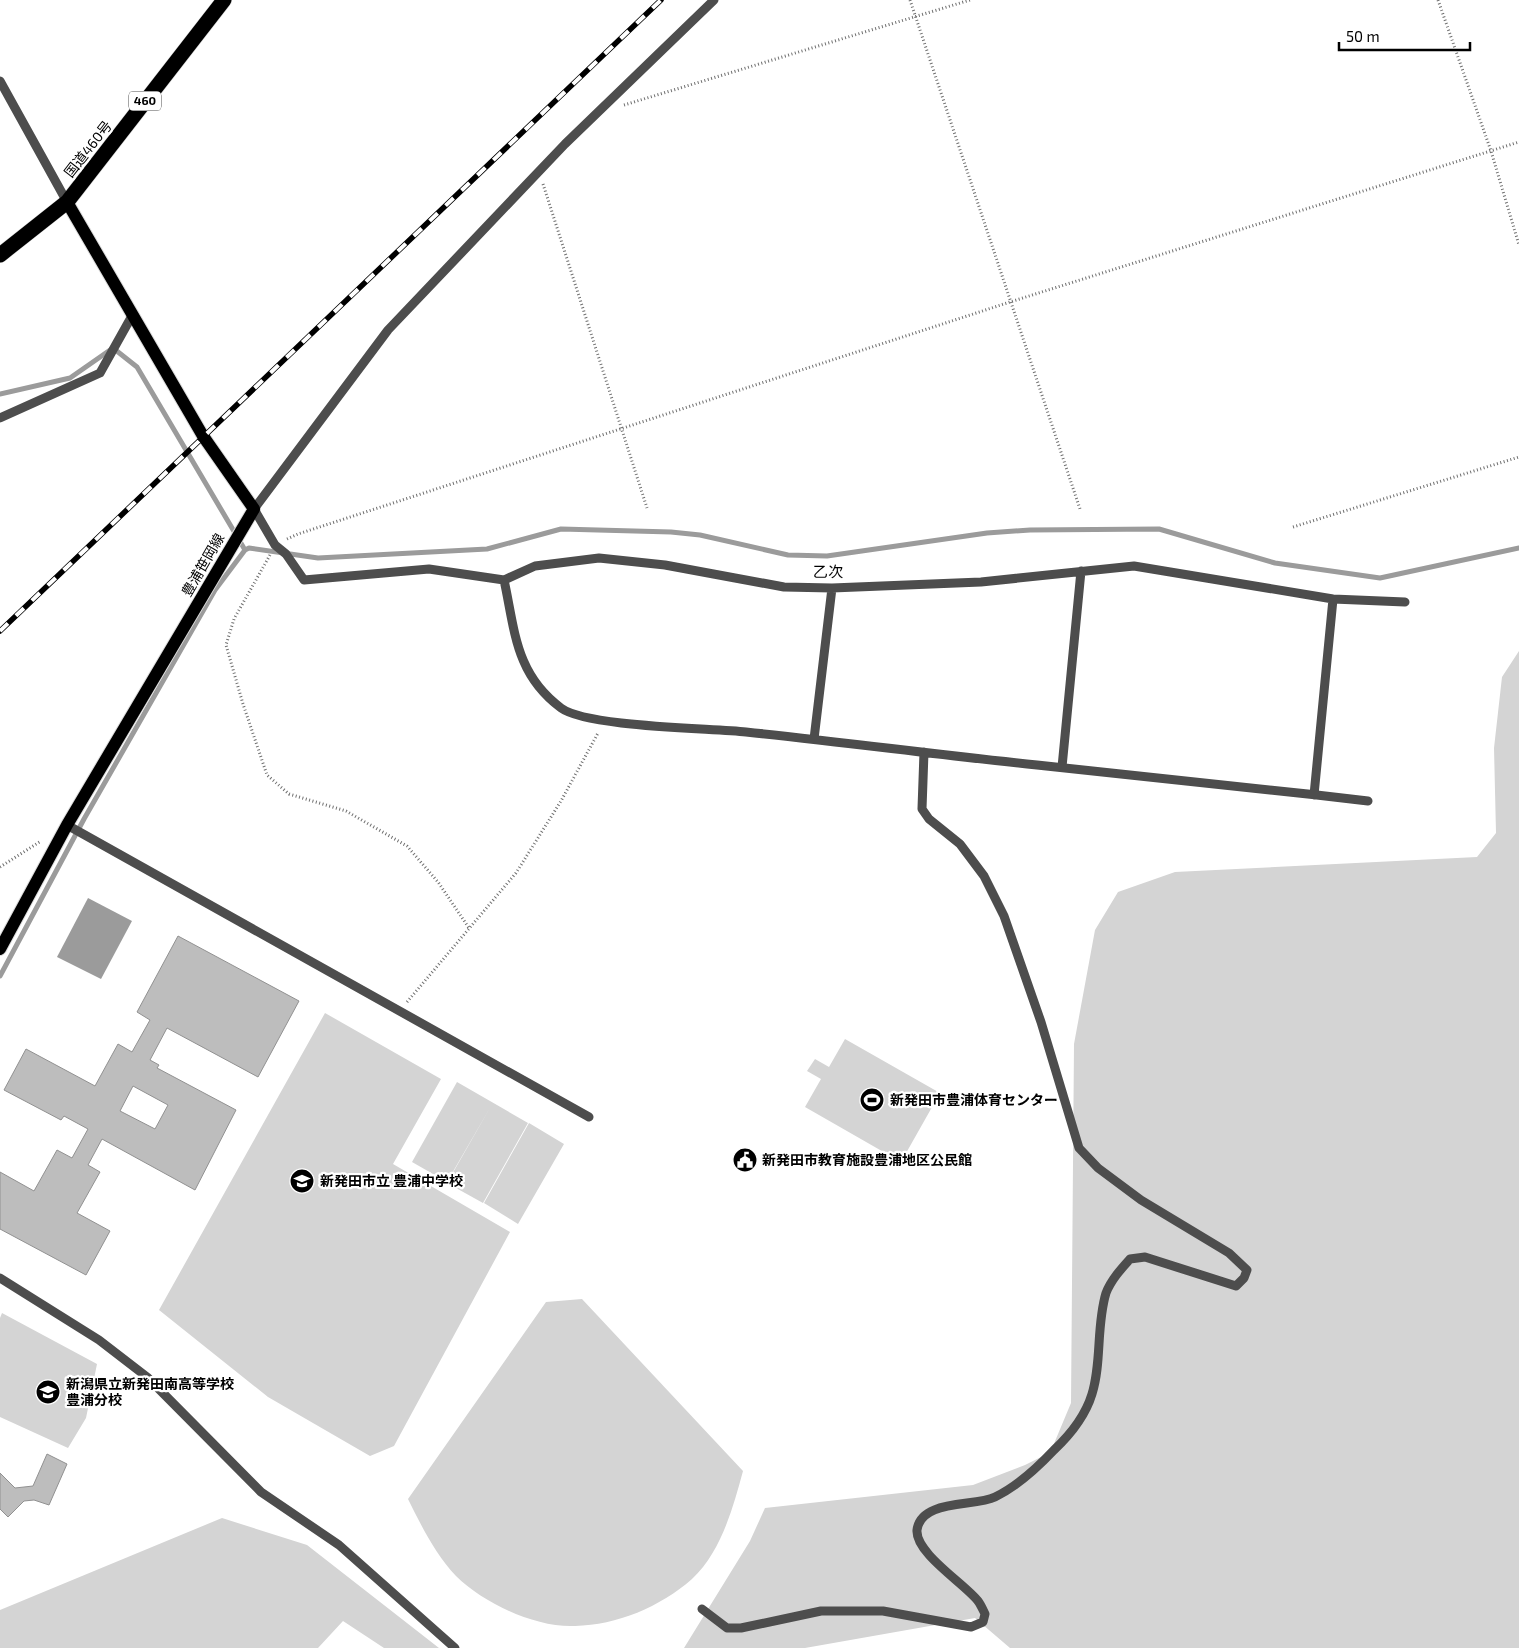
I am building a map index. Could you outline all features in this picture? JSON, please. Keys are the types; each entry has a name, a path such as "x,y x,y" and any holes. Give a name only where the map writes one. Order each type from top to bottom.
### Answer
{"highway":[{"name":"国道460号","path":"0,255 67,202 224,0"}],"main road":[{"path":"67,202 203,436 254,509"},
{"name":"豊浦笹岡線","path":"0,949 67,825 254,509"}],"street":[{"path":"714,0 539,172 388,330 254,509 276,545 286,554 304,580 429,569 504,580 535,566 599,558 665,565 784,586 832,588 982,582 1134,566 1333,599 1405,602"},
{"path":"0,81 67,202"},
{"path":"0,418 100,373 133,314"},
{"path":"1062,767 1081,571"},
{"path":"504,580 522,663 530,677 561,708 579,716 604,720 814,739 1368,801"},
{"path":"814,739 832,588"},
{"path":"1314,795 1333,599"},
{"path":"702,1609 726,1628 741,1628 821,1611 883,1611 971,1627 983,1622 985,1614 978,1601 921,1544 917,1532 921,1518 937,1508 994,1497 1029,1476 1079,1422 1092,1395 1096,1378 1100,1328 1106,1292 1116,1275 1130,1259 1145,1257 1236,1286 1244,1278 1247,1270 1229,1253 1141,1200 1098,1168 1079,1148 1041,1022 1004,916 984,876 960,844 929,819 922,809 924,752"},
{"path":"67,825 589,1117"},
{"path":"0,1278 99,1340 147,1377 261,1492 339,1545 455,1648"}],"path":[{"path":"910,0 1080,509"},
{"path":"598,113 916,18 970,0"},
{"path":"1438,0 1491,151 1519,245"},
{"path":"469,928 438,882 407,846 346,812 290,794 267,775 243,704 226,645 234,619 276,545 298,534 1010,302 1519,142"},
{"path":"539,172 646,508"},
{"path":"1292,527 1519,457"},
{"path":"399,1012 516,873 562,801 604,720"},
{"path":"0,867 42,841"}],"shaded area":[{"path":"1519,651 1519,1648 1010,1648 975,1618 805,1648 684,1648 750,1541 765,1508 973,1485 1025,1465 1043,1456 1053,1446 1071,1403 1074,1044 1095,930 1118,892 1175,872 1477,857 1496,833 1494,748 1502,677"},
{"path":"88,898 132,921 101,979 57,957"},
{"path":"325,1013 441,1079 393,1164 510,1232 394,1446 370,1456 268,1397 159,1310"},
{"name":"新発田市豊浦体育センター","path":"845,1039 940,1093 901,1162 805,1107 821,1079 807,1071 815,1059 829,1067"},
{"path":"457,1082 528,1123 483,1203 447,1183 491,1106 447,1182 412,1162"},
{"path":"529,1123 564,1144 518,1224 484,1203"},
{"path":"582,1299 743,1471 725,1529 711,1556 692,1579 666,1598 637,1613 591,1625 560,1626 544,1623 511,1612 467,1586 441,1558 408,1499 546,1302"},
{"path":"2,1313 97,1364 86,1418 68,1448 0,1417 0,1318"},
{"path":"222,1518 307,1545 439,1648 384,1648 343,1621 318,1648 0,1648 0,1610"}],"building":[{"path":"178,936 299,1001 258,1077 167,1028 150,1060 159,1065 157,1068 236,1110 195,1190 102,1139 88,1165 100,1172 77,1213 110,1231 86,1275 0,1229 0,1172 34,1191 57,1150 72,1158 88,1129 64,1116 61,1120 4,1090 26,1049 95,1086 118,1044 132,1052 150,1020 137,1012","holes":["133,1086 168,1105 155,1129 120,1111"]},
{"path":"47,1454 67,1464 49,1505 34,1500 24,1501 8,1517 0,1509 0,1473 15,1488 33,1486"}],"waterway":[{"path":"0,394 70,378 113,348 137,367 245,550"},
{"path":"0,976 84,819 215,590 245,550 249,548 318,558 487,549 561,529 671,532 700,535 788,555 827,556 987,533 1030,530 1159,529 1275,563 1380,578 1519,548"}],"railway":[{"path":"0,631 661,0"}],"place":[{"name":"新発田市豊浦体育センター","path":"872,1100"},
{"name":"新発田市教育施設豊浦地区公民館","path":"745,1160"},
{"name":"新発田市立 豊浦中学校","path":"302,1181"},
{"name":"新潟県立新発田南高等学校 豊浦分校","path":"48,1392"}],"district":[{"name":"乙次","path":"828,572"}]}
